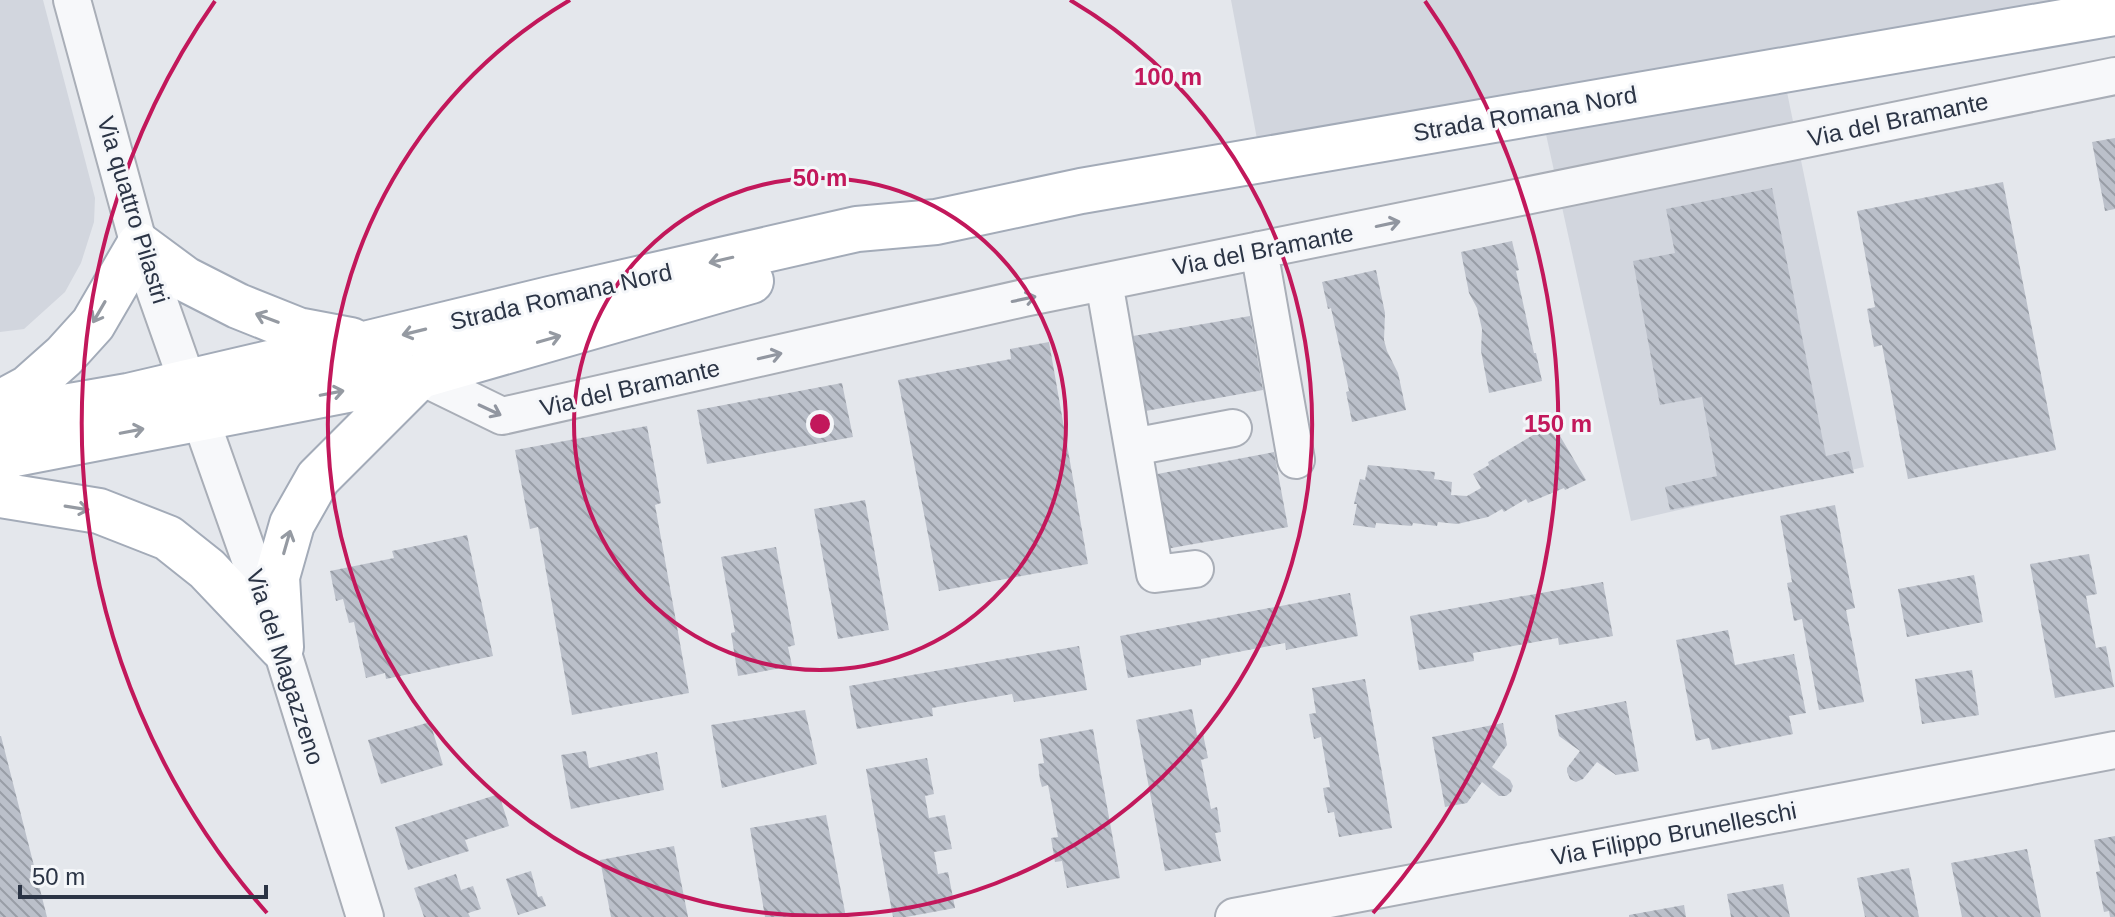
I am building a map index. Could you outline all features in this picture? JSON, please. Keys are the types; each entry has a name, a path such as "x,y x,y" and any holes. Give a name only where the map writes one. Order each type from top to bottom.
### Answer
{"main road":[{"name":"Strada Romana Nord","path":"194,400 369,343 857,229 936,222 1096,188 2115,13"},
{"name":"Strada Romana Nord","path":"194,400 420,376 862,250 936,222"},
{"path":"0,403 28,388 64,356 93,324 139,245 185,279 238,306 298,330 369,343"},
{"path":"281,647 277,577 292,524 318,478 420,376"},
{"path":"0,418 128,396 194,400"},
{"path":"0,457 194,400"},
{"path":"0,495 99,511 168,538 207,569 281,647"}],"street":[{"name":"Via quattro Pilastri","path":"72,0 139,245 194,400"},
{"name":"Via del Bramante","path":"420,376 502,416 1104,282 2115,76"},
{"path":"1259,250 1296,460"},
{"path":"1104,282 1155,574 1195,569"},
{"name":"Via del Magazzeno","path":"194,400 281,647 365,917"},
{"path":"1133,447 1233,428"},
{"name":"Via Filippo Brunelleschi","path":"1234,917 2115,750"}],"shaded area":[{"path":"0,0 43,0 95,198 94,222 81,263 65,292 24,329 0,332"},
{"path":"1231,0 2071,0 1780,58 1864,467 1631,521 1540,107 1260,155"}],"building":[{"path":"2115,138 2115,209 2105,211 2092,142"},
{"path":"2003,182 2056,450 1908,479 1882,345 1874,347 1867,309 1875,307 1857,211"},
{"path":"1772,188 1826,456 1849,451 1854,473 1670,510 1665,487 1717,476 1702,397 1660,405 1633,261 1675,253 1666,209"},
{"path":"1512,241 1542,381 1489,393 1481,351 1482,329 1477,308 1469,293 1461,252"},
{"path":"1376,270 1385,313 1384,340 1398,373 1406,410 1352,422 1346,392 1349,391 1331,308 1328,309 1322,282"},
{"path":"1250,316 1263,390 1140,412 1127,337"},
{"path":"1049,342 1088,564 939,591 898,380 1011,359 1010,349"},
{"path":"842,383 853,437 707,464 697,410"},
{"path":"647,426 661,503 655,505 689,693 572,715 538,527 530,529 515,450"},
{"path":"1548,426 1556,439 1560,436 1586,480 1528,503 1526,499 1504,512 1502,509 1488,517 1457,524 1438,522 1437,526 1413,523 1412,526 1376,523 1375,528 1353,525 1360,479 1365,480 1368,465 1435,472 1434,479 1452,482 1451,495 1467,496 1481,488 1473,474"},
{"path":"1274,452 1288,527 1166,549 1152,475"},
{"path":"865,500 889,630 838,639 814,509"},
{"path":"1835,505 1855,608 1846,610 1864,702 1819,710 1802,619 1794,621 1787,583 1792,582 1780,516"},
{"path":"467,535 493,656 386,679 385,673 366,678 354,622 349,623 343,599 336,601 330,571 394,558 392,551"},
{"path":"776,547 795,645 788,647 792,666 738,676 731,633 735,632 721,557"},
{"path":"2089,554 2097,594 2086,596 2096,648 2106,646 2114,687 2055,698 2030,564"},
{"path":"1974,575 1983,622 1907,637 1898,589"},
{"path":"1603,582 1613,636 1559,645 1558,638 1473,653 1474,661 1419,670 1410,616"},
{"path":"1350,593 1358,636 1286,650 1285,643 1201,659 1201,665 1128,678 1120,636"},
{"path":"1728,630 1735,665 1794,654 1806,713 1789,716 1793,734 1712,750 1709,738 1696,741 1676,640"},
{"path":"1079,646 1087,690 1014,702 1012,694 932,708 933,716 857,729 849,686"},
{"path":"1972,670 1979,715 1922,724 1915,679"},
{"path":"1365,679 1392,828 1339,837 1334,812 1328,813 1325,800 1323,788 1330,787 1321,737 1314,739 1309,714 1316,713 1312,688"},
{"path":"1626,701 1639,771 1616,775 1597,762 1583,779 1576,782 1570,779 1567,768 1580,751 1559,736 1555,715"},
{"path":"1192,709 1197,735 1203,734 1208,758 1201,760 1211,809 1217,807 1221,832 1215,833 1221,861 1165,871 1136,720"},
{"path":"805,710 817,764 722,788 711,725"},
{"path":"430,722 443,765 381,784 368,740"},
{"path":"1503,723 1507,745 1492,767 1510,780 1513,786 1511,792 1499,796 1482,782 1467,803 1445,807 1432,737"},
{"path":"1093,729 1120,878 1067,888 1062,861 1055,862 1051,838 1058,837 1048,785 1042,787 1040,780 1038,764 1044,763 1040,739"},
{"path":"1,736 47,917 0,917"},
{"path":"586,751 589,768 657,752 664,790 571,809 561,755"},
{"path":"927,758 934,794 925,796 929,818 945,815 952,849 934,852 938,874 948,872 955,908 893,917 866,769"},
{"path":"499,794 509,826 465,840 469,851 408,870 395,827"},
{"path":"826,815 846,917 765,917 750,828"},
{"path":"2115,836 2115,917 2110,917 2109,911 2104,912 2096,872 2100,871 2094,840"},
{"path":"674,846 688,917 611,917 600,860"},
{"path":"2027,849 2041,917 1962,917 1951,863"},
{"path":"1909,868 1919,917 1865,917 1857,878"},
{"path":"531,871 538,897 542,896 546,906 518,915 506,879"},
{"path":"456,874 461,890 473,886 481,909 468,913 470,917 424,917 414,888"},
{"path":"1783,884 1790,917 1731,917 1727,894"},
{"path":"1684,905 1686,917 1629,917 1629,915"}]}
